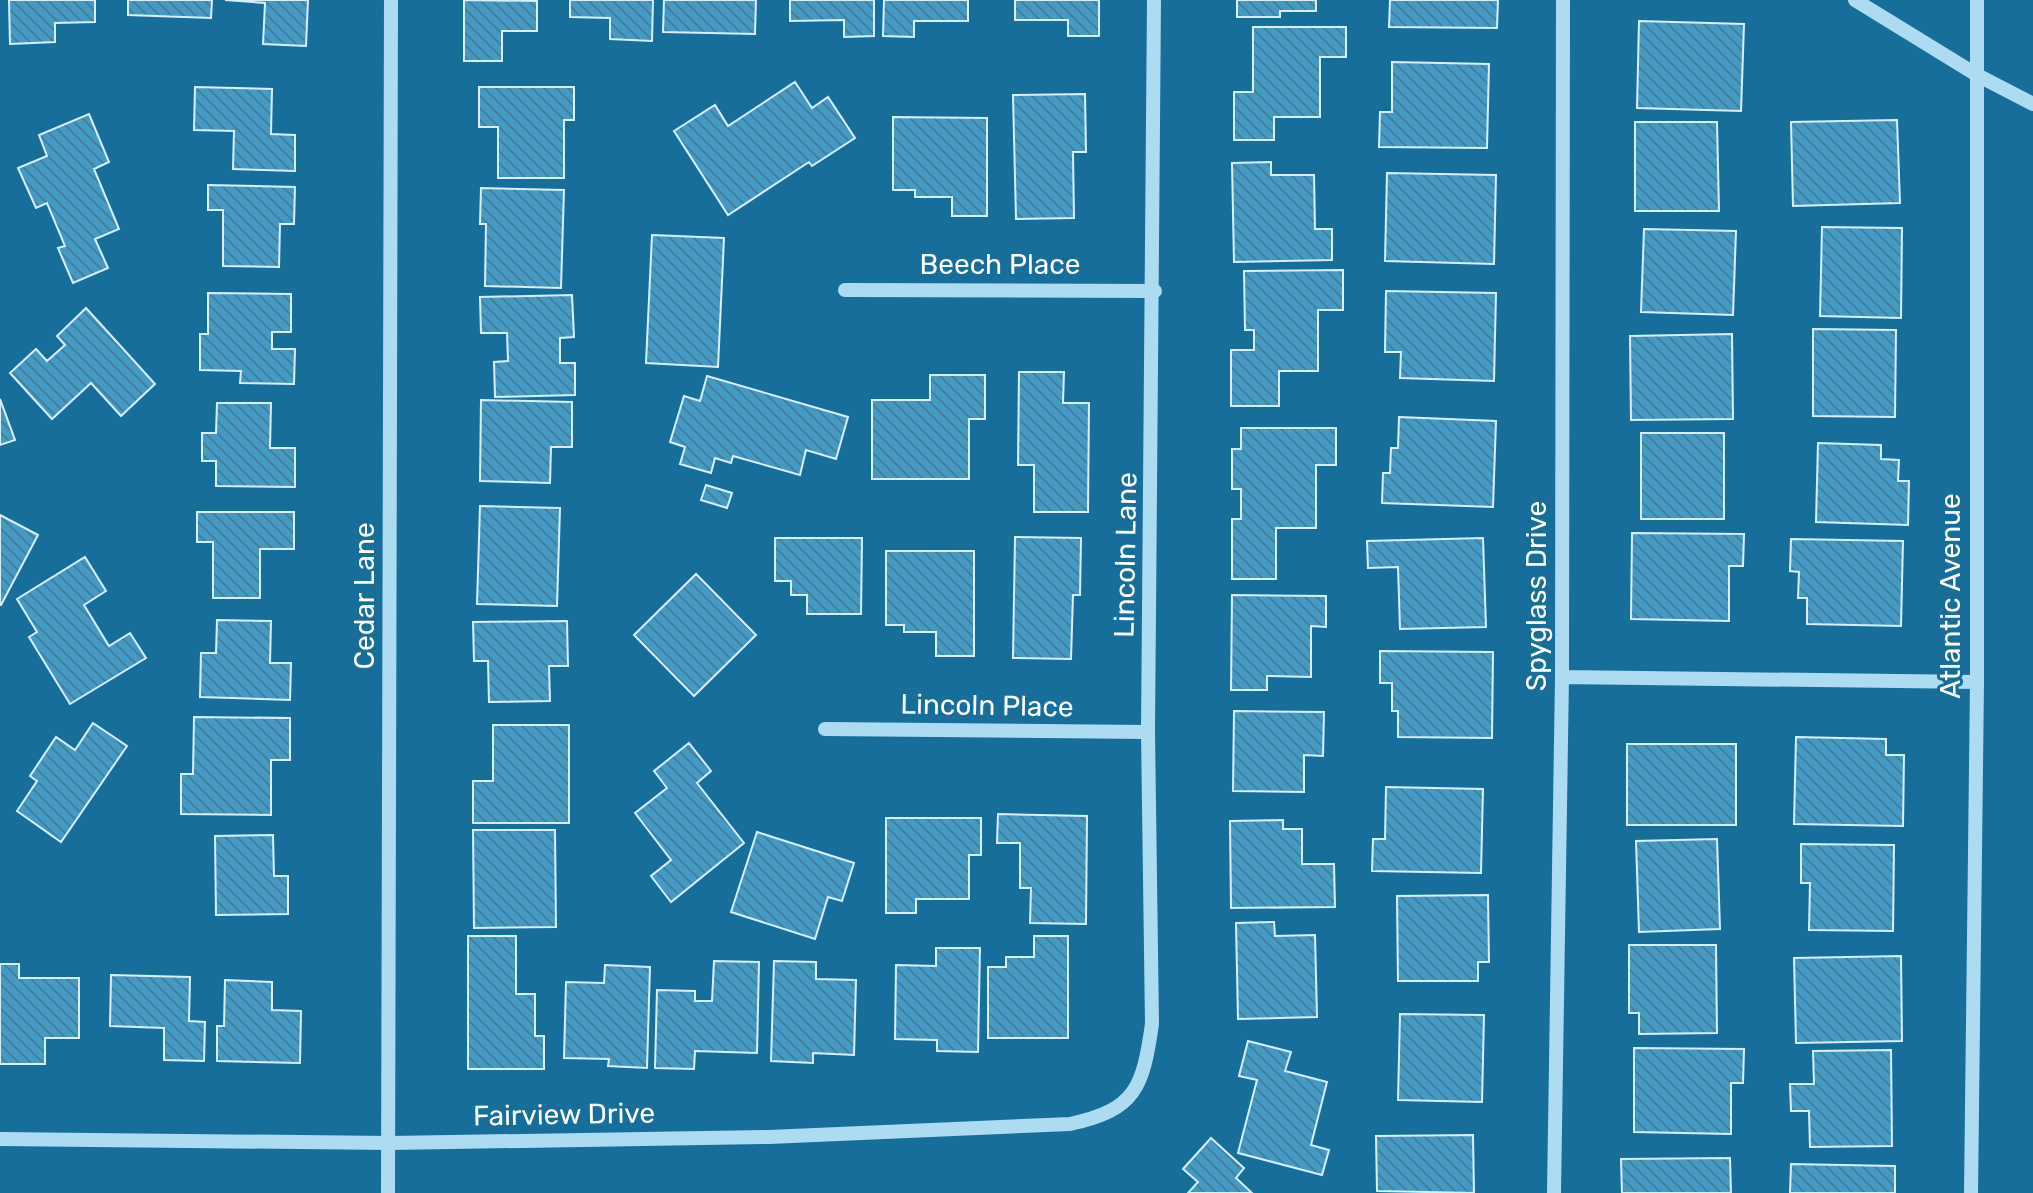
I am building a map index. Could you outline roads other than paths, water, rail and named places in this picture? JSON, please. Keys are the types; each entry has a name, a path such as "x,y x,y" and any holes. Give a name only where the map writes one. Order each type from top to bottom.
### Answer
{"street":[{"name":"Cedar Lane","path":"388,1193 391,0"},
{"name":"Lincoln Lane","path":"1124,1104 1146,1069 1152,1024 1148,732 1155,291 1154,0"},
{"name":"Spyglass Drive","path":"1554,1193 1562,677 1563,0"},
{"path":"1855,0 1977,75 2033,104"},
{"name":"Atlantic Avenue","path":"1971,1193 1977,682 1977,0"},
{"name":"Beech Place","path":"845,290 1155,291"},
{"path":"1562,677 1977,682"},
{"name":"Lincoln Place","path":"825,729 1148,732"},
{"name":"Fairview Drive","path":"0,1139 390,1143 769,1137 1070,1124 1102,1117 1124,1104"}]}
